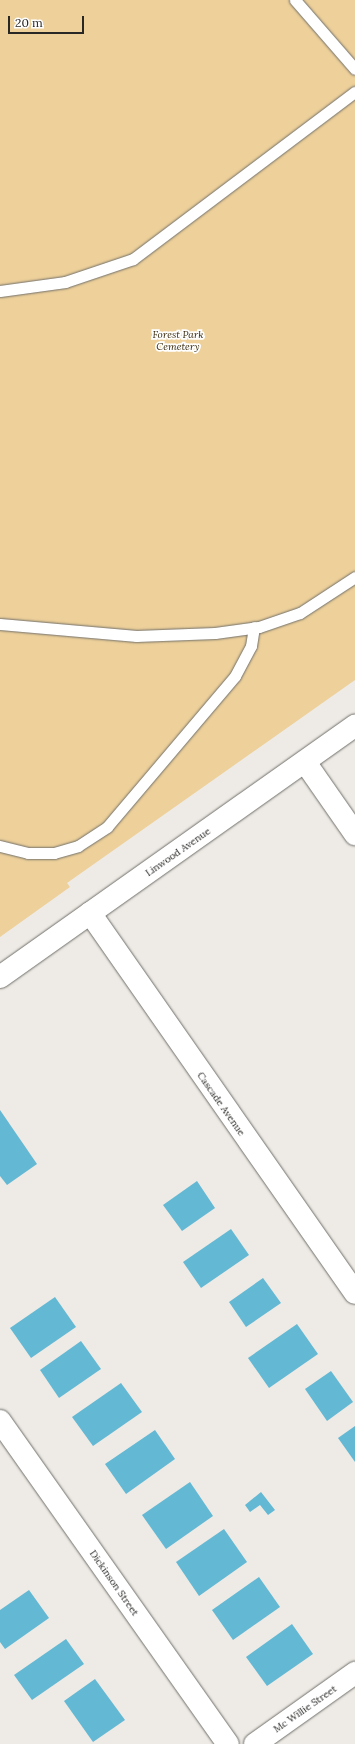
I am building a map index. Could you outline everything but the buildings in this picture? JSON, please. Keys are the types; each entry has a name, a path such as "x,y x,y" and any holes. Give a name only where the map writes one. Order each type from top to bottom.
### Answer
{"street":[{"name":"Linwood Avenue","path":"0,977 355,726"},
{"path":"305,762 355,834"},
{"name":"Cascade Avenue","path":"90,913 355,1293"},
{"name":"Dickinson Street","path":"0,1421 228,1744"},
{"name":"Mc Willie Street","path":"255,1744 355,1674"}],"lane":[{"path":"295,0 355,69"},
{"path":"0,291 65,282 133,259 355,92"},
{"path":"0,624 136,636 196,635 254,627 300,613 355,577"},
{"path":"0,846 28,853 54,853 78,846 107,827 235,676 251,646 254,627"}],"green space":[{"name":"Forest Park Cemetery","path":"0,0 355,0 355,680 67,883 70,887 0,937"}]}
